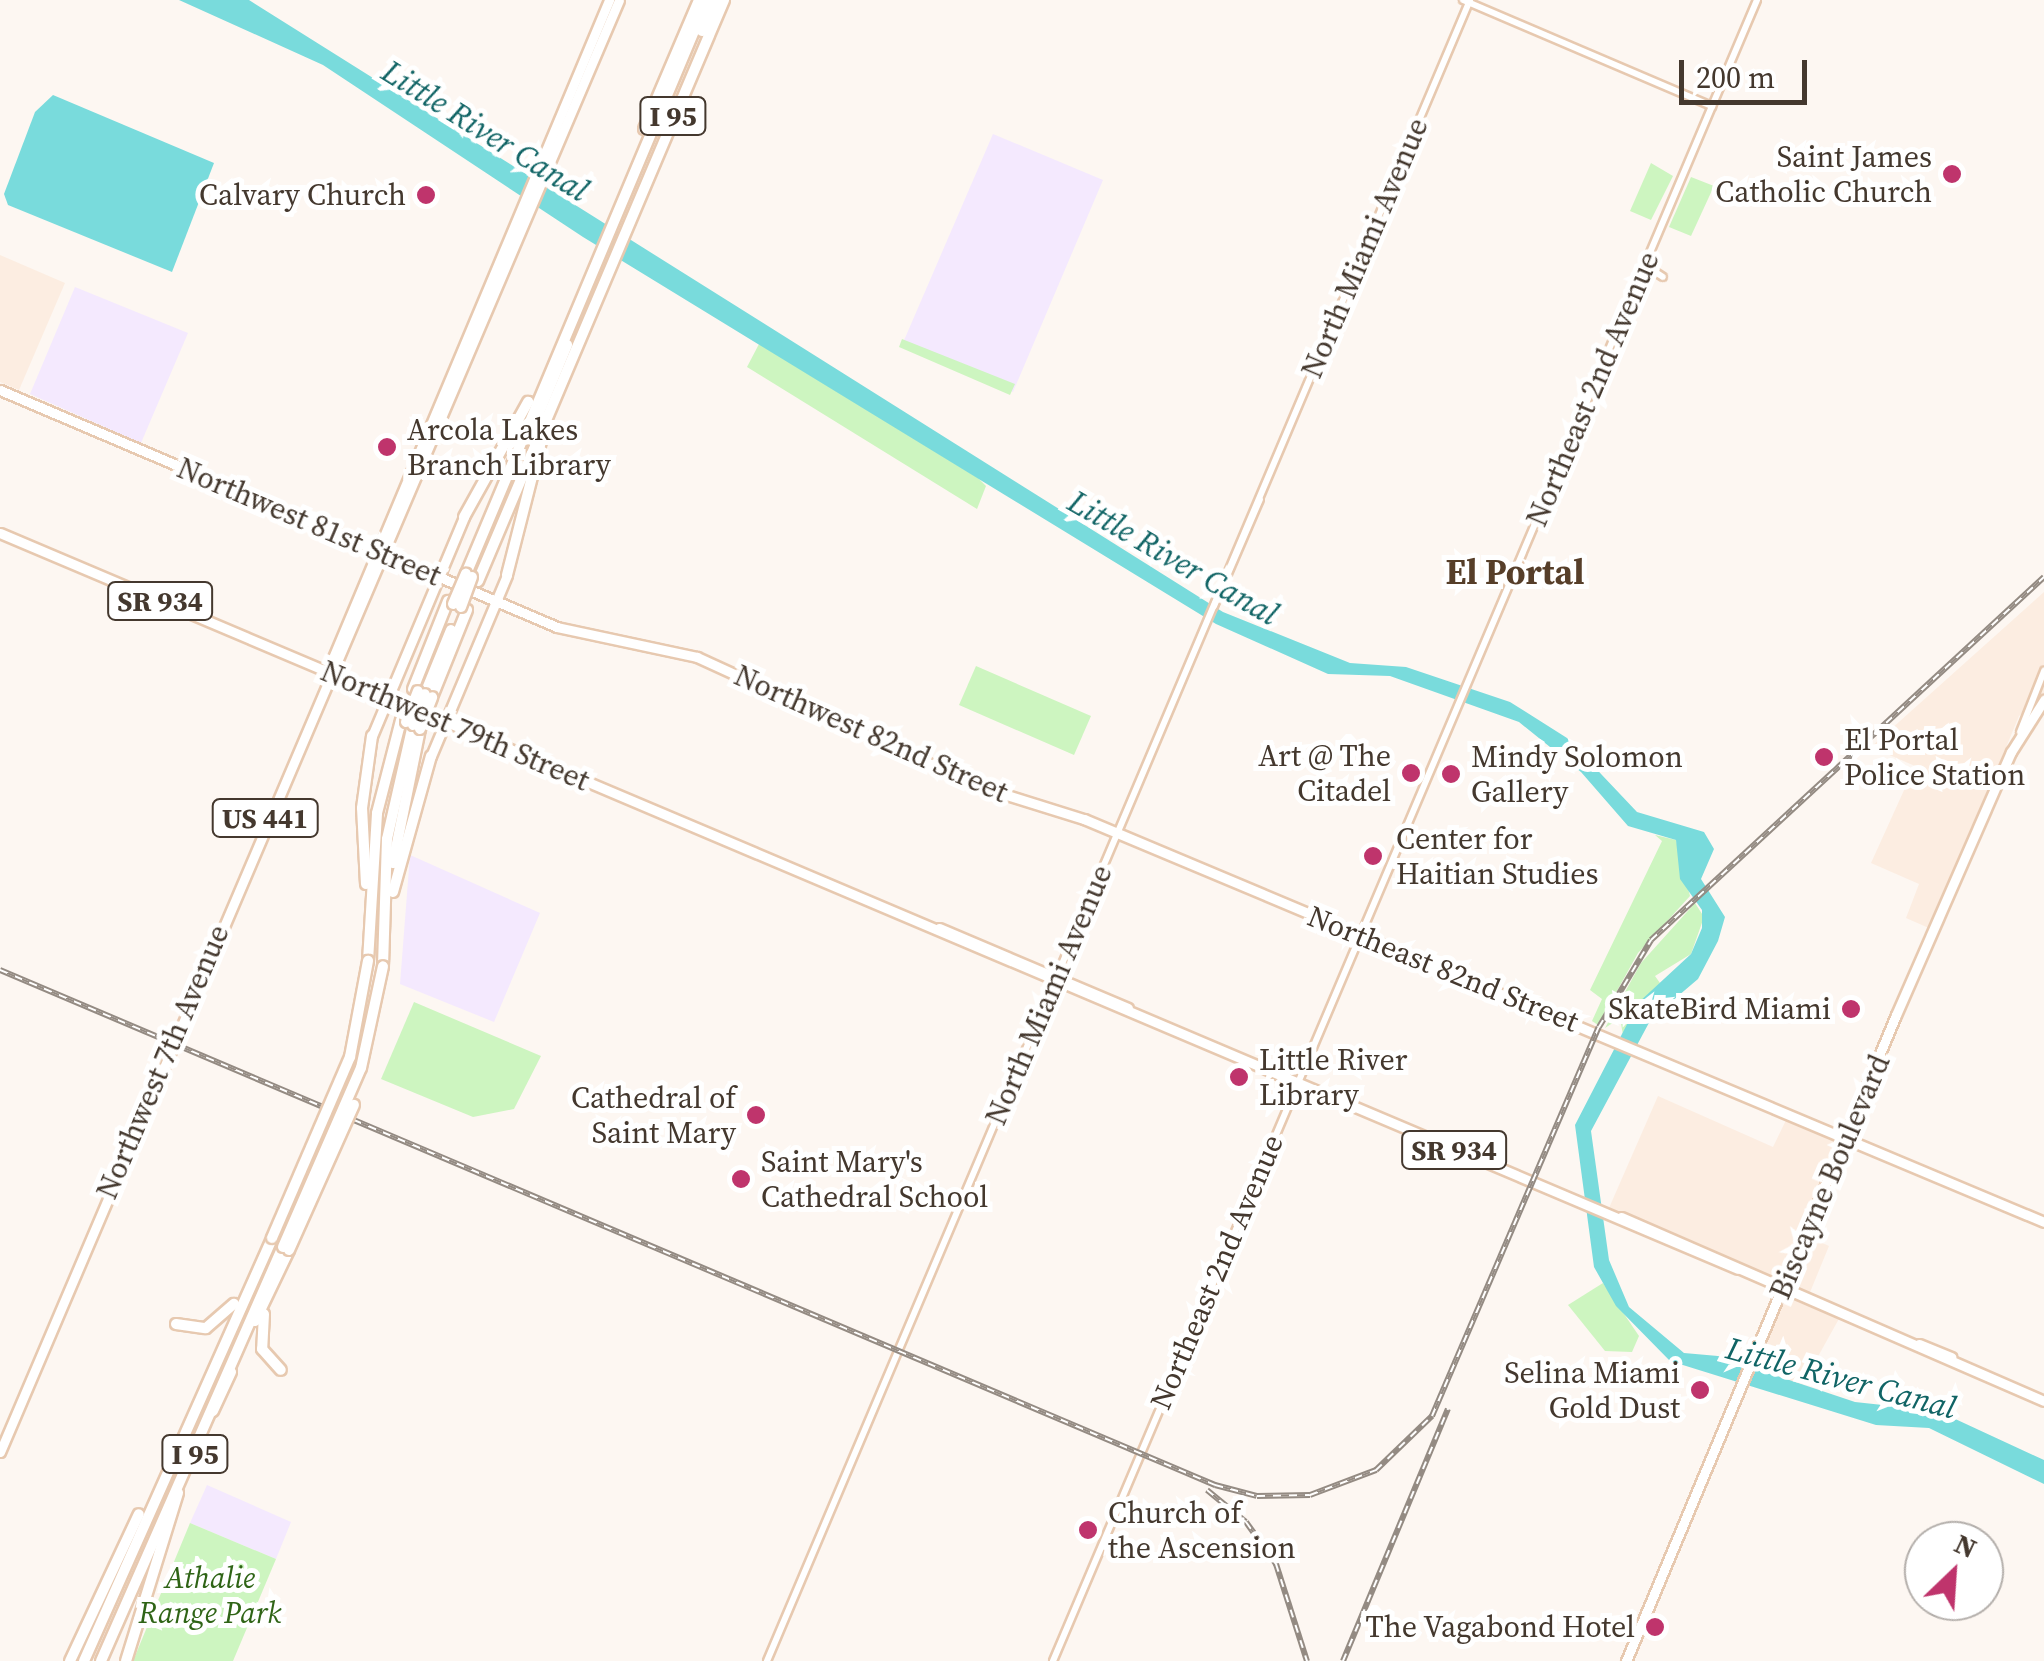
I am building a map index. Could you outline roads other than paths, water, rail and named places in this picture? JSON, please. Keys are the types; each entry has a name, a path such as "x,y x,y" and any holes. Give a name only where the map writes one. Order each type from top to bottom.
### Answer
{"highway":[{"name":"I 95","path":"88,1661 153,1498 261,1261 280,1244 363,1082 392,892 410,724 469,576 542,422 699,0"},
{"path":"614,226 707,0"},
{"path":"614,226 716,0"},
{"name":"I 95","path":"104,1661 273,1284 280,1244 350,1056 378,965 369,936 377,814 469,576 528,402 724,0"},
{"path":"469,576 605,246"},
{"path":"464,517 528,402"},
{"path":"507,575 542,422"},
{"path":"378,965 387,840 410,724"},
{"path":"369,936 362,808 372,736"},
{"path":"392,892 431,756"},
{"path":"88,1661 280,1244"},
{"path":"104,1661 280,1244"},
{"path":"176,1324 220,1322 261,1261"},
{"path":"273,1284 260,1341 281,1370"},
{"path":"126,1661 178,1493"},
{"path":"70,1661 153,1498"}],"main road":[{"name":"Northwest 7th Avenue","path":"554,140 610,0"},
{"name":"Northwest 7th Avenue","path":"0,1452 378,551 618,0"},
{"name":"Northeast 2nd Avenue","path":"1052,1661 1756,0"},
{"path":"1468,1 1712,106"},
{"name":"North Miami Avenue","path":"767,1661 1468,1"},
{"path":"1645,264 1663,278"},
{"name":"Northwest 81st Street","path":"0,390 498,602 622,642"},
{"path":"372,736 464,517"},
{"name":"Northwest 79th Street","path":"0,533 961,944 1055,980"},
{"path":"431,756 507,575"},
{"path":"432,594 445,587 478,600 490,620"},
{"name":"Northwest 82nd Street","path":"622,642 691,655 982,787 1118,833"},
{"path":"2018,738 2044,671"},
{"name":"Biscayne Boulevard","path":"1626,1661 2018,738 2044,700"},
{"name":"Biscayne Boulevard","path":"2018,738 2044,709"},
{"name":"Northeast 82nd Street","path":"1118,833 2044,1222"},
{"name":"Northwest 79th Street","path":"911,920 996,951 1055,980"},
{"path":"961,944 996,951"},
{"name":"SR 934","path":"1055,980 2044,1401"}],"water":[{"path":"179,0 249,0 1223,612 1350,663 1406,667 1510,702 1567,738 1637,812 1704,832 1714,849 1701,879 1725,917 1718,941 1698,979 1651,1019 1591,1131 1609,1260 1629,1307 1684,1353 1718,1356 1855,1402 1938,1411 2044,1460 2044,1484 1929,1428 1876,1425 1670,1361 1616,1306 1594,1267 1575,1125 1638,1003 1691,954 1702,928 1702,910 1680,879 1676,840 1628,826 1581,772 1519,722 1390,676 1328,674 1216,624 583,237 323,65"},
{"path":"53,95 214,163 172,272 8,205 4,194 35,112"}],"railway":[{"path":"0,970 1215,1485 1257,1496 1310,1495 1376,1470 1432,1416 1599,1027 1651,940 2044,577"},
{"path":"1343,1661 1448,1409"},
{"path":"1207,1490 1246,1522 1276,1564 1307,1661"}],"place":[{"name":"Saint James Catholic Church","path":"1952,174"},
{"name":"Calvary Church","path":"426,195"},
{"name":"Arcola Lakes Branch Library","path":"387,447"},
{"name":"El Portal Police Station","path":"1824,757"},
{"name":"Art @ The Citadel","path":"1411,773"},
{"name":"Mindy Solomon Gallery","path":"1451,774"},
{"name":"Center for Haitian Studies","path":"1373,856"},
{"name":"SkateBird Miami","path":"1851,1009"},
{"name":"Little River Library","path":"1239,1077"},
{"name":"Cathedral of Saint Mary","path":"756,1115"},
{"name":"Saint Mary's Cathedral School","path":"741,1179"},
{"name":"Selina Miami Gold Dust","path":"1700,1390"},
{"name":"Church of the Ascension","path":"1088,1530"},
{"name":"The Vagabond Hotel","path":"1655,1627"}],"district":[{"name":"El Portal","path":"1515,572"}],"water label":[{"name":"Little River Canal","path":"485,131"},
{"name":"Little River Canal","path":"1173,558"},
{"name":"Little River Canal","path":"1841,1378"}],"park label":[{"name":"Athalie Range Park","path":"210,1595"}]}
